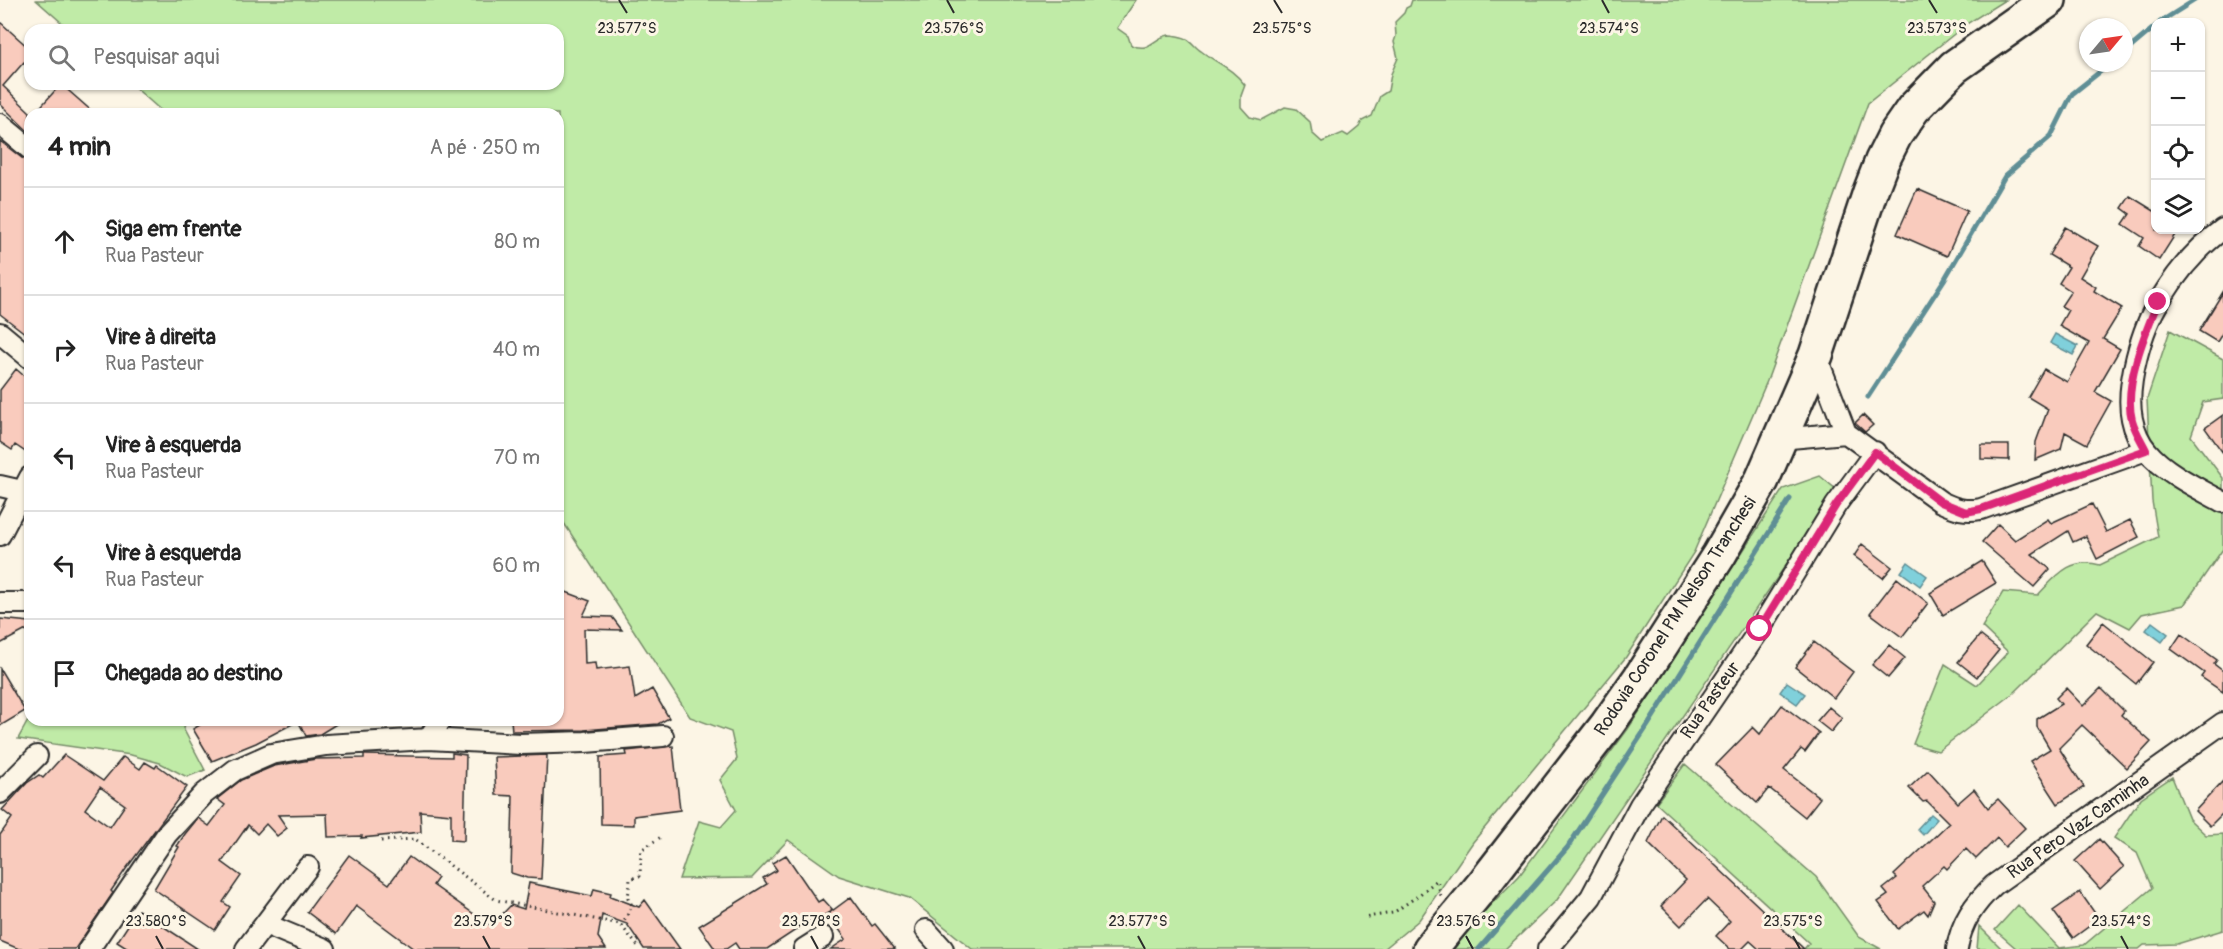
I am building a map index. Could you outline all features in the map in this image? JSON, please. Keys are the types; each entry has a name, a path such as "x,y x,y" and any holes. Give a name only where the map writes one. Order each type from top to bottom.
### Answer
{"highway":[{"name":"Rodovia Coronel PM Nelson Tranchesi","path":"1440,938 1575,768 1640,678 1719,555 1761,480 1816,355 1870,192 1895,135 1913,109 1954,67 2049,0"}],"street":[{"path":"0,124 24,144"},
{"path":"2223,228 2204,243 2185,264 2158,302 2144,336 2132,389 2131,418 2146,450 2158,463 2223,502"},
{"path":"0,333 24,353"},
{"path":"1816,355 1846,433 1941,502 1966,512 1981,509 2146,450"},
{"path":"1779,439 1846,433"},
{"name":"Rua Pasteur","path":"1548,949 1577,917 1591,897 1640,805 1760,629 1836,505 1875,452"},
{"path":"0,486 24,484"},
{"path":"0,535 24,488"},
{"path":"0,603 24,603"},
{"name":"Rua Pero Vaz Caminha","path":"1957,949 1965,921 1979,900 1994,885 2223,723"},
{"path":"428,740 437,726"},
{"path":"89,949 167,834 204,794 235,770 271,754 326,745 428,740 521,744 663,736"},
{"path":"0,793 37,756"},
{"path":"246,949 308,867"},
{"path":"265,924 325,949"},
{"path":"926,930 943,949"},
{"path":"804,949 823,937"}],"path":[{"path":"622,926 632,905 628,899 630,879 640,876 641,850 661,837"},
{"path":"381,841 415,838 496,900 620,924 640,949"},
{"path":"1367,917 1394,912 1419,896 1437,880 1440,938"}],"green space":[{"path":"36,0 1136,0 1117,28 1128,36 1131,45 1147,46 1169,35 1187,39 1199,50 1230,70 1245,85 1241,96 1241,107 1250,117 1261,120 1285,107 1296,109 1310,122 1312,133 1322,142 1343,133 1348,136 1359,127 1362,121 1372,116 1380,96 1388,91 1391,74 1398,58 1394,42 1395,22 1410,6 1412,0 2005,0 1968,23 1868,103 1767,381 1694,552 1626,657 1473,842 1419,920 1384,949 972,949 909,898 839,876 788,840 752,878 679,879 699,821 721,827 736,810 720,780 737,759 731,732 690,717 564,523 564,108 158,108 138,90 564,90 564,24 63,24"},
{"path":"2170,330 2223,359 2223,399 2203,402 2191,436 2223,478 2223,549 2184,605 2142,614 2130,628 2097,611 2014,693 1938,751 1913,744 1945,664 1977,685 2008,652 1982,627 2003,592 2038,595 2058,575 2072,566 2090,563 2100,565 2158,537 2152,501 2147,399"},
{"path":"1820,476 1837,490 1557,900 1505,949 1447,949 1519,876 1628,729 1783,489"},
{"path":"25,726 184,726 184,730 205,770 187,777 160,763 131,755 18,739"},
{"path":"1685,764 1816,877 1859,937 1881,949 1804,949 1809,943 1656,803"},
{"path":"2172,777 2189,819 2206,835 2223,834 2223,930 2177,944 2144,945 2139,949 2017,949 1995,930 2018,905 2059,948 2084,945 2152,888 2137,853 2114,838 2141,798"},
{"path":"1979,926 2002,949 1977,949"}],"water":[{"path":"2055,334 2078,346 2073,355 2050,343"},
{"path":"1908,562 1927,576 1920,586 1901,572"},
{"path":"2152,622 2168,634 2162,642 2146,630"},
{"path":"1787,682 1805,694 1797,704 1780,692"},
{"path":"1931,814 1937,819 1923,835 1917,829"}],"building":[{"path":"0,22 24,44 24,62 3,86 26,108 24,108 24,127 0,104"},
{"path":"56,90 68,90 88,108 39,108"},
{"path":"0,141 24,159 24,332 0,314"},
{"path":"1917,189 1967,211 1947,256 1897,234"},
{"path":"2130,196 2151,209 2151,234 2175,234 2159,260 2139,246 2144,238 2123,224 2130,214 2122,208"},
{"path":"2065,227 2098,246 2080,277 2096,287 2094,291 2122,308 2103,339 2120,349 2095,392 2111,401 2087,444 2065,432 2061,449 2035,460 2036,442 2048,409 2028,397 2044,369 2067,382 2089,343 2059,326 2068,310 2061,306 2071,291 2059,283 2069,267 2049,255"},
{"path":"2223,292 2223,332 2217,342 2199,331"},
{"path":"16,369 24,376 24,451 15,445 12,450 0,442 0,390"},
{"path":"1863,415 1873,425 1865,432 1855,423"},
{"path":"2223,415 2223,453 2205,428"},
{"path":"1981,445 2009,445 2009,460 1981,459"},
{"path":"2092,504 2106,532 2130,520 2139,537 2097,559 2086,536 2073,542 2068,531 2032,554 2050,569 2034,587 1982,542 1998,524 2015,540 2048,519 2051,523"},
{"path":"1862,544 1892,567 1883,578 1854,556"},
{"path":"1982,561 1996,583 1943,615 1930,593"},
{"path":"1897,578 1928,603 1902,637 1870,613"},
{"path":"564,591 590,601 583,616 612,617 622,630 584,629 585,664 595,663 596,670 630,666 635,699 652,689 669,718 658,724 584,730 512,731 512,726 564,726"},
{"path":"0,619 24,621 24,631 0,644"},
{"path":"2103,622 2153,662 2136,684 2086,644"},
{"path":"2181,634 2217,660 2214,664 2223,671 2223,692 2201,677 2204,673 2171,649"},
{"path":"1980,635 1999,650 1977,677 1958,662"},
{"path":"1814,642 1853,672 1834,698 1795,667"},
{"path":"1889,645 1905,658 1888,678 1872,665"},
{"path":"0,669 24,712 0,726"},
{"path":"2066,688 2083,706 2101,688 2124,711 2121,715 2151,742 2127,768 2082,725 2059,748 2084,787 2058,804 2030,761 2050,749 2037,727 2037,719 2061,704 2056,698"},
{"path":"1782,705 1819,733 1805,752 1801,749 1784,770 1820,798 1805,817 1769,788 1757,803 1716,765 1753,727 1760,734"},
{"path":"1829,707 1842,718 1831,732 1817,721"},
{"path":"198,726 288,726 256,743 212,761 193,729"},
{"path":"301,726 333,726 320,734 306,736"},
{"path":"673,746 680,810 634,816 634,825 601,824 600,757 627,755 626,751"},
{"path":"452,753 466,755 464,841 451,840 451,814 420,811 421,832 361,838 362,836 328,837 327,814 278,815 287,828 277,836 266,824 257,834 248,825 222,862 241,876 223,902 230,907 215,930 154,889 185,834 198,818 209,826 225,805 217,799 241,780 274,766 316,759 364,758 364,755 452,757"},
{"path":"64,755 103,781 123,757 140,769 145,762 155,768 157,765 187,787 126,869 111,891 113,893 75,949 19,949 0,941 0,835 12,818 2,810 27,783 39,775 43,778","holes":["100,787 125,805 110,827 85,809"]},
{"path":"547,755 541,879 527,878 511,873 513,796 496,795 494,757"},
{"path":"1928,770 1958,803 1974,789 1988,808 1998,799 2025,828 2005,847 1997,838 1976,859 1966,849 1947,869 1944,866 1922,886 1934,901 1928,915 1924,910 1898,929 1878,902 1888,895 1883,889 1897,878 1894,875 1949,823 1927,801 1923,802 1909,788"},
{"path":"2223,781 2223,813 2210,826 2195,811"},
{"path":"1662,815 1804,949 1759,949 1750,941 1742,949 1730,949 1716,936 1730,921 1707,899 1681,926 1661,906 1686,880 1648,843"},
{"path":"2099,839 2124,867 2100,889 2075,861"},
{"path":"349,855 389,884 409,857 438,878 433,885 491,926 511,905 524,909 529,883 592,896 594,889 611,893 610,896 639,907 645,900 680,949 644,949 627,924 602,915 598,937 606,949 414,949 356,906 336,934 307,912"},
{"path":"786,855 818,902 823,899 833,910 813,922 811,920 767,949 739,949 735,943 726,949 715,949 699,926 767,884 763,878 777,870 772,863"},
{"path":"2080,892 2099,919 2073,938 2053,911"},
{"path":"851,897 872,926 875,924 895,949 831,949 846,939 828,914"},
{"path":"138,910 198,949 128,949 117,942"}],"waterway":[{"path":"2166,18 2195,0"},
{"path":"2133,45 2151,30"},
{"path":"1868,397 1944,280 2005,176 2051,136 2072,94 2100,72"},
{"path":"1479,949 1567,848 1648,725 1790,499"}],"route":[{"path":"1760,629 1836,505 1875,452 1941,502 1966,512 1981,509 2146,450 2131,418 2132,389 2136,363 2144,336 2158,302"}]}
